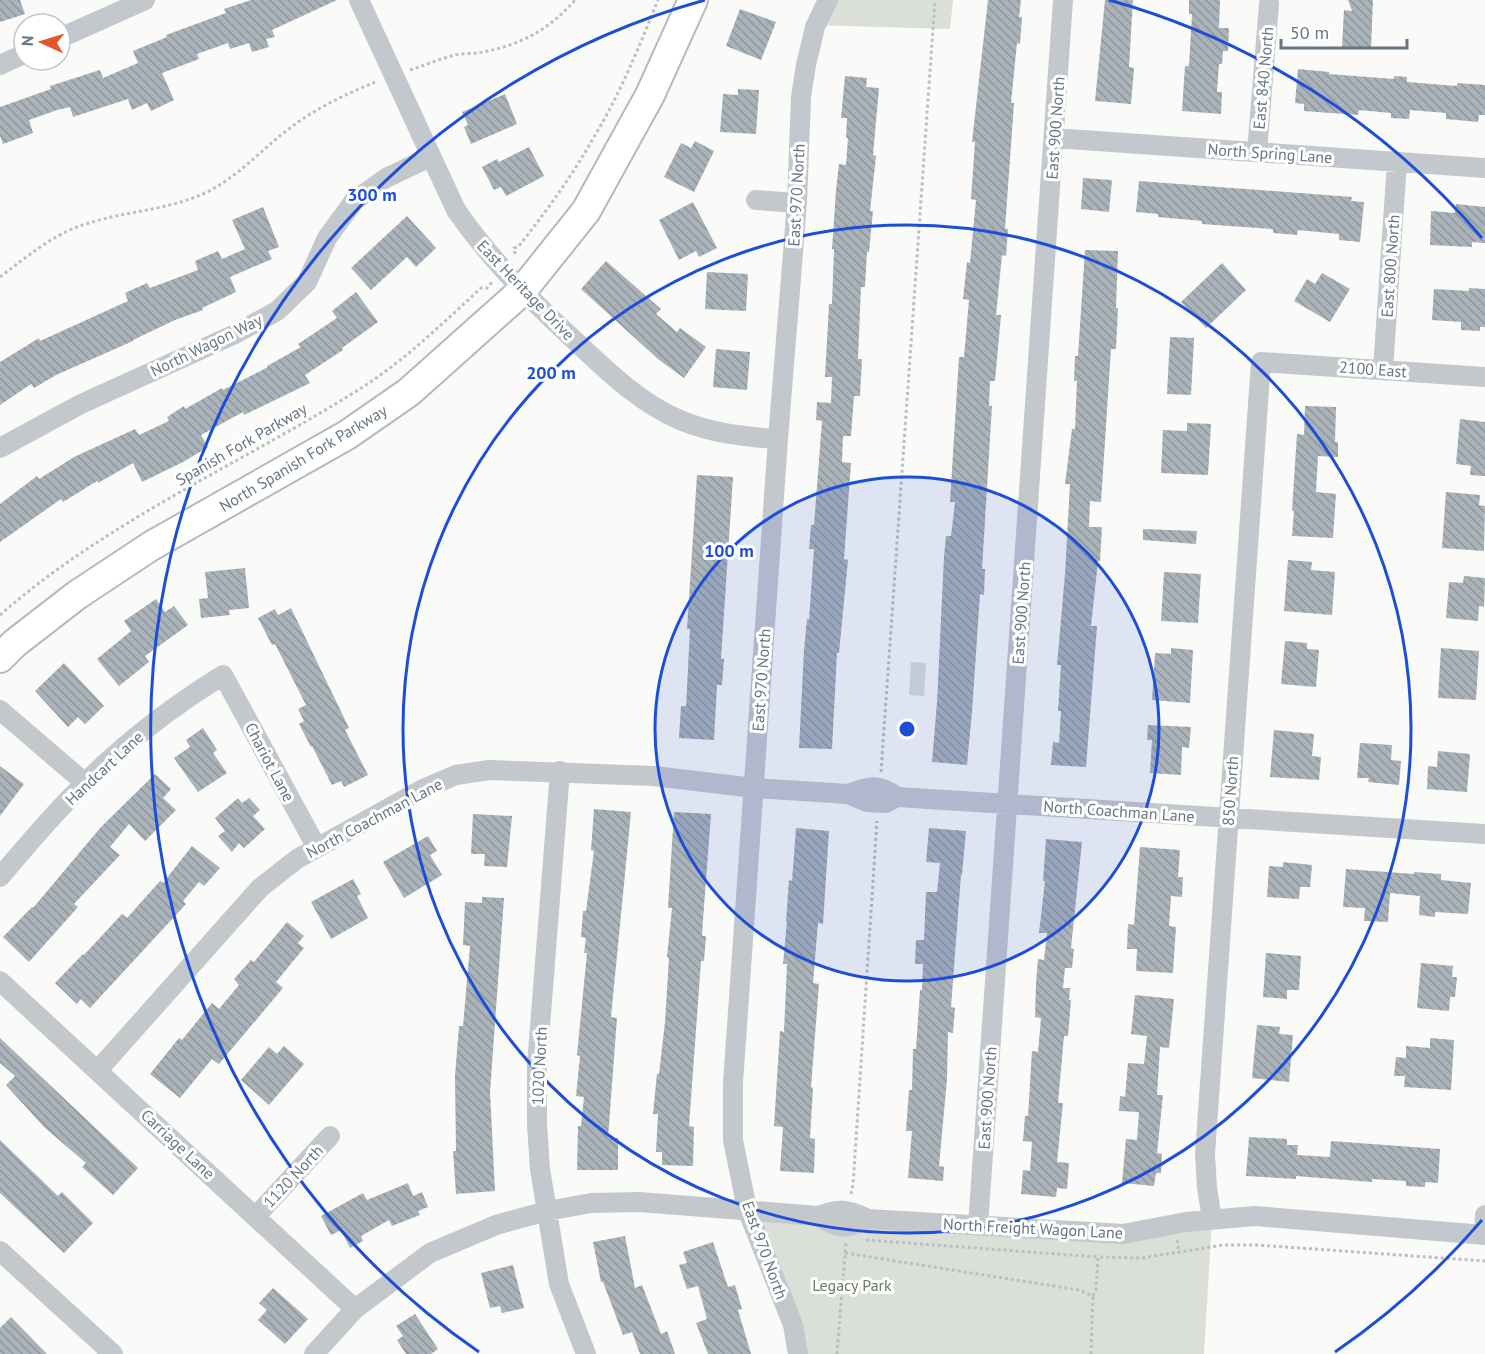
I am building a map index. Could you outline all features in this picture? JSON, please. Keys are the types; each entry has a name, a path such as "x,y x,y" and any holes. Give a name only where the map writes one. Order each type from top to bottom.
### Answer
{"street":[{"path":"72,33 145,0"},
{"name":"East Heritage Drive","path":"359,0 456,210 478,241 522,291 617,380 644,400 680,420 716,431 747,437 778,439"},
{"name":"North Spanish Fork Parkway","path":"0,658 15,643 77,595 151,546 347,435 410,392 522,291 586,211 650,95 693,0"},
{"name":"East 970 North","path":"798,1354 793,1325 747,1209 734,1140 733,1083 797,202 801,97 815,27 828,0"},
{"name":"East 900 North","path":"978,1226 1063,0"},
{"name":"East 840 North","path":"1257,152 1269,4"},
{"name":"North Spring Lane","path":"1054,138 1485,168"},
{"name":"North Wagon Way","path":"0,448 81,404 233,335 277,311 307,282 327,238 354,201 386,178 430,157"},
{"name":"East 800 North","path":"1383,370 1397,162"},
{"path":"756,200 797,202"},
{"name":"2100 East","path":"1261,362 1485,376"},
{"name":"850 North","path":"1212,1219 1204,1154 1261,362"},
{"name":"Handcart Lane","path":"0,877 85,783 140,733 184,699 223,675"},
{"name":"Chariot Lane","path":"223,675 317,848"},
{"path":"0,710 85,783"},
{"name":"North Coachman Lane","path":"98,1070 260,888 297,859 423,789 456,775 489,770 654,776 754,788 848,794 867,802 886,803 897,797 1485,834"},
{"name":"1020 North","path":"560,771 537,1065 537,1124 540,1169 559,1284 586,1354"},
{"name":"Carriage Lane","path":"0,981 355,1309"},
{"name":"1120 North","path":"256,1216 330,1136"},
{"name":"North Freight Wagon Lane","path":"314,1354 355,1309 430,1253 496,1224 591,1203 639,1202 747,1209 818,1216 833,1226 852,1227 868,1219 1123,1234 1212,1219 1255,1216 1484,1235"},
{"path":"1484,1235 1485,1215"},
{"path":"0,1251 113,1354"}],"path":[{"path":"406,71 457,54 492,50 523,41 563,15 575,0"},
{"path":"516,255 514,248 518,247 547,210 594,139 627,73 658,0"},
{"path":"880,774 936,0"},
{"path":"0,277 45,242 86,223 125,213 172,206 208,191 234,177 290,128 321,108 382,80"},
{"name":"Spanish Fork Parkway","path":"0,615 45,578 95,543 357,391 442,326 481,288 487,288"},
{"path":"850,1196 854,1173 878,816"},
{"path":"837,1354 844,1252 846,1239 851,1239"},
{"path":"1177,1239 1179,1253"},
{"path":"863,1240 1098,1257 1142,1258 1223,1245 1257,1245 1485,1261"},
{"path":"844,1252 1079,1290 1093,1296"},
{"path":"1091,1354 1093,1296 1096,1289 1098,1257"}],"green space":[{"path":"829,0 953,0 950,29 813,25"},
{"path":"911,662 926,663 924,696 909,695"},
{"name":"Legacy Park","path":"747,1209 1123,1234 1212,1219 1204,1354 798,1354"}],"building":[{"path":"0,0 20,0 24,12 12,12 12,18 0,22"},
{"path":"251,0 337,0 272,30 275,37 266,39 269,47 252,52 249,43 230,49 228,43 197,54 199,59 162,73 174,100 151,111 147,103 132,110 128,99 73,117 70,107 29,120 33,133 3,144 0,136 0,107 51,89 50,86 100,70 103,78 138,63 133,51 167,37 166,35 226,13 224,9"},
{"path":"988,0 1021,0 1019,17 1022,17 1011,103 1014,103 1005,229 1008,229 1006,256 1002,255 996,315 1001,315 995,381 990,381 989,406 992,406 982,569 985,569 984,595 980,594 967,765 932,762 944,557 946,536 951,536 955,502 950,502 959,357 964,357 969,300 963,299 967,262 970,263 976,200 971,199 975,142 972,142"},
{"path":"1105,0 1133,0 1129,67 1134,68 1131,104 1095,101"},
{"path":"1189,0 1220,0 1219,28 1229,28 1228,51 1223,51 1222,64 1219,64 1217,92 1222,92 1221,114 1182,111 1185,66 1189,66 1192,14 1189,14"},
{"path":"1348,0 1373,0 1371,48 1342,47 1344,10 1352,11"},
{"path":"740,9 776,22 761,60 726,46"},
{"path":"1298,69 1394,79 1394,76 1407,77 1407,82 1457,86 1457,83 1485,85 1485,115 1479,115 1478,122 1446,119 1446,113 1410,110 1409,119 1391,118 1391,113 1359,110 1358,115 1304,111 1304,104 1295,103"},
{"path":"845,76 867,78 866,87 879,88 873,155 876,156 870,211 873,211 865,287 861,287 858,359 862,359 860,396 854,396 851,436 843,436 842,462 851,463 844,559 848,560 839,653 837,653 832,749 799,748 804,650 807,619 809,620 814,549 809,549 811,525 814,525 822,421 816,420 817,402 831,403 832,377 825,377 829,304 832,304 834,249 832,249 836,190 839,164 846,165 848,138 846,138 847,118 841,118"},
{"path":"738,89 759,90 756,134 720,132 723,94 738,95"},
{"path":"505,94 517,124 471,144 464,127 468,125 462,112"},
{"path":"695,141 714,151 694,192 664,177 681,143 691,148"},
{"path":"529,147 544,176 506,196 501,187 494,190 482,167 497,159 499,162"},
{"path":"1083,178 1112,180 1109,212 1081,209"},
{"path":"1139,181 1352,197 1351,201 1364,202 1360,242 1339,240 1339,234 1298,230 1297,235 1273,233 1273,229 1202,224 1202,221 1158,217 1158,214 1136,212"},
{"path":"693,202 717,248 699,257 696,251 679,260 659,220"},
{"path":"1456,204 1485,207 1485,243 1472,242 1472,247 1430,245 1431,211 1455,213"},
{"path":"263,207 279,247 268,251 272,259 230,277 236,292 202,308 203,310 175,320 56,375 34,388 31,384 0,405 0,362 39,338 40,341 128,301 125,293 147,283 150,288 198,270 195,261 218,251 222,259 245,249 232,220"},
{"path":"407,216 436,248 416,267 407,257 371,290 351,268"},
{"path":"1085,250 1118,251 1116,349 1111,349 1101,502 1090,501 1089,527 1102,527 1091,626 1097,626 1086,767 1051,765 1053,742 1059,743 1061,711 1058,711 1061,665 1057,665 1070,484 1065,484 1072,429 1075,429 1077,381 1074,381 1075,356 1078,356"},
{"path":"606,261 661,309 656,314 677,332 680,328 706,347 684,378 658,359 581,289"},
{"path":"1222,263 1246,290 1206,328 1181,302"},
{"path":"707,272 748,274 746,311 705,309"},
{"path":"1322,273 1350,289 1330,322 1294,301 1307,279 1315,284"},
{"path":"1469,288 1485,289 1485,327 1480,327 1480,331 1461,330 1461,322 1432,320 1434,289 1469,291"},
{"path":"356,292 378,322 342,348 343,350 305,375 310,383 244,415 243,412 201,435 208,447 183,462 142,482 133,463 63,502 61,499 0,542 0,504 37,476 39,479 74,457 135,429 139,435 169,421 167,417 184,406 185,409 222,388 223,390 268,367 301,347 298,344 337,318 332,311"},
{"path":"1170,337 1194,338 1191,395 1167,394"},
{"path":"716,349 750,352 747,390 713,387"},
{"path":"1305,406 1336,407 1335,442 1338,442 1338,457 1318,456 1316,492 1336,494 1333,538 1292,536 1297,434 1304,435"},
{"path":"1460,419 1485,422 1485,476 1470,475 1471,466 1456,464"},
{"path":"1187,423 1211,424 1208,475 1161,473 1163,430 1187,431"},
{"path":"697,475 733,477 721,659 724,659 722,685 717,685 714,740 679,738 681,706 686,706 690,629 687,629"},
{"path":"1446,492 1480,495 1479,505 1485,506 1484,551 1442,548"},
{"path":"1143,529 1197,531 1196,544 1143,540"},
{"path":"1288,560 1312,562 1311,570 1335,572 1332,615 1284,611"},
{"path":"245,568 249,608 229,610 230,615 201,618 199,599 208,598 205,572"},
{"path":"1164,572 1201,574 1198,623 1161,621"},
{"path":"1464,576 1485,578 1484,607 1479,606 1478,621 1446,618 1449,582 1463,583"},
{"path":"156,599 165,612 174,606 188,625 145,656 149,662 119,686 97,659 131,631 124,621"},
{"path":"291,608 349,728 345,730 368,775 344,787 341,781 332,785 299,724 304,721 298,709 306,705 275,644 272,645 258,618 275,609 278,615"},
{"path":"1285,641 1307,643 1307,649 1319,650 1316,687 1281,684"},
{"path":"1171,648 1193,650 1190,703 1152,700 1155,653 1171,654"},
{"path":"1441,648 1479,651 1476,700 1438,698"},
{"path":"64,663 104,706 85,724 78,717 68,727 35,691"},
{"path":"1148,725 1191,727 1189,748 1182,747 1181,775 1150,773 1152,740 1147,740"},
{"path":"203,728 217,750 213,753 227,773 198,792 174,758 190,747 186,740"},
{"path":"1274,730 1314,734 1312,756 1321,757 1319,780 1270,777"},
{"path":"1360,743 1392,745 1391,760 1401,761 1399,785 1368,782 1369,778 1357,778"},
{"path":"1438,751 1470,754 1467,792 1427,789 1428,766 1437,767"},
{"path":"0,766 24,784 0,816"},
{"path":"155,774 171,789 163,798 176,810 145,841 129,824 110,847 120,855 74,904 78,907 29,962 3,937 33,908 101,827"},
{"path":"238,798 242,803 249,798 260,810 253,816 265,829 244,848 239,843 232,852 218,836 225,831 215,818"},
{"path":"594,809 631,812 611,1017 617,1018 608,1138 618,1138 618,1170 577,1170 578,1126 581,1126 584,1097 576,1096 580,1056 577,1055 587,953 584,953 586,938 581,937 583,911 586,911 594,851 591,850"},
{"path":"674,812 711,814 702,936 706,936 704,961 701,961 689,1126 694,1127 693,1166 662,1165 662,1152 656,1152 658,1114 653,1114 665,1022 669,958 667,957 672,908 668,908"},
{"path":"473,814 512,816 507,867 484,866 485,854 471,854"},
{"path":"796,828 829,831 823,924 818,923 813,983 819,984 811,1087 813,1088 810,1138 815,1139 814,1173 780,1171 783,1127 774,1126 780,1031 784,1032 787,964 783,964 789,880 792,881"},
{"path":"929,828 966,831 951,1007 955,1008 953,1033 948,1032 947,1079 939,1166 944,1167 943,1181 908,1178 912,1131 906,1131 909,1090 912,1090 913,1049 916,1049 920,990 922,990 923,964 915,964 916,940 924,940 926,892 937,892 940,863 926,862"},
{"path":"428,836 437,851 430,855 442,875 404,898 383,862"},
{"path":"1046,839 1082,842 1071,948 1074,949 1072,968 1065,968 1063,988 1070,988 1069,1000 1071,1000 1068,1036 1064,1036 1058,1103 1063,1103 1057,1162 1069,1163 1067,1189 1057,1188 1056,1197 1021,1194 1023,1170 1030,1171 1032,1142 1023,1141 1025,1116 1028,1116 1032,1051 1038,1052 1041,1018 1035,1017 1038,959 1044,960 1047,933 1039,933 1045,881 1043,881"},
{"path":"192,846 220,868 204,886 199,882 183,901 186,904 90,1008 81,999 77,1004 55,983 122,914 127,918 160,881 163,883"},
{"path":"1140,847 1180,850 1178,877 1183,877 1182,897 1171,896 1169,926 1176,927 1173,973 1136,971 1137,949 1127,949 1128,924 1134,925"},
{"path":"1283,862 1312,865 1310,887 1300,887 1299,899 1267,897 1269,866 1283,867"},
{"path":"1346,869 1441,874 1441,880 1471,883 1468,914 1435,912 1435,917 1419,915 1420,896 1390,893 1388,922 1364,921 1365,908 1343,907"},
{"path":"353,879 361,894 357,896 368,918 331,939 311,902"},
{"path":"482,897 504,898 490,1092 495,1191 456,1194 453,1151 456,1151 455,1076 459,1026 463,1026 470,946 463,945 465,902 482,903"},
{"path":"287,922 304,936 298,943 304,948 276,982 283,988 219,1064 212,1059 180,1098 150,1074 179,1038 182,1040 212,1003 219,1009 239,985 234,979 251,960 254,962"},
{"path":"1266,953 1301,956 1299,990 1287,990 1287,999 1263,997"},
{"path":"1421,963 1453,966 1452,977 1457,977 1455,997 1450,997 1449,1011 1417,1008"},
{"path":"1135,995 1174,999 1169,1048 1160,1047 1157,1095 1163,1095 1157,1153 1162,1154 1161,1173 1156,1173 1154,1186 1122,1183 1126,1139 1137,1140 1139,1112 1119,1111 1120,1096 1125,1097 1128,1063 1144,1064 1147,1036 1131,1034"},
{"path":"1257,1025 1280,1027 1279,1034 1293,1035 1289,1082 1252,1078"},
{"path":"0,1038 138,1168 113,1195 82,1167 86,1163 44,1127 6,1085 15,1076 0,1063"},
{"path":"1430,1038 1454,1040 1451,1090 1404,1087 1405,1076 1394,1076 1396,1057 1406,1058 1406,1046 1430,1048"},
{"path":"284,1046 304,1064 269,1105 241,1080 269,1047 277,1054"},
{"path":"1249,1137 1287,1139 1287,1145 1298,1145 1297,1155 1330,1157 1331,1141 1440,1149 1438,1183 1425,1182 1425,1187 1406,1186 1406,1181 1372,1179 1372,1182 1296,1176 1296,1179 1246,1176"},
{"path":"0,1140 58,1196 62,1192 93,1223 64,1253 0,1193"},
{"path":"408,1183 413,1196 422,1192 428,1207 418,1211 420,1215 392,1226 389,1220 361,1236 363,1241 350,1248 341,1230 331,1235 321,1216 363,1193 367,1200"},
{"path":"625,1236 635,1288 642,1285 661,1334 667,1331 675,1354 640,1354 632,1332 623,1335 603,1282 601,1282 593,1242"},
{"path":"713,1242 728,1287 735,1285 742,1309 738,1310 751,1354 708,1354 696,1323 707,1319 698,1286 687,1289 679,1265 687,1263 683,1252"},
{"path":"513,1265 524,1308 502,1313 500,1306 490,1308 481,1273"},
{"path":"273,1288 308,1319 285,1344 258,1320 267,1310 259,1303"},
{"path":"415,1314 438,1349 431,1354 406,1354 397,1340 403,1336 396,1326"},
{"path":"11,1317 47,1354 0,1354 0,1328"}]}
